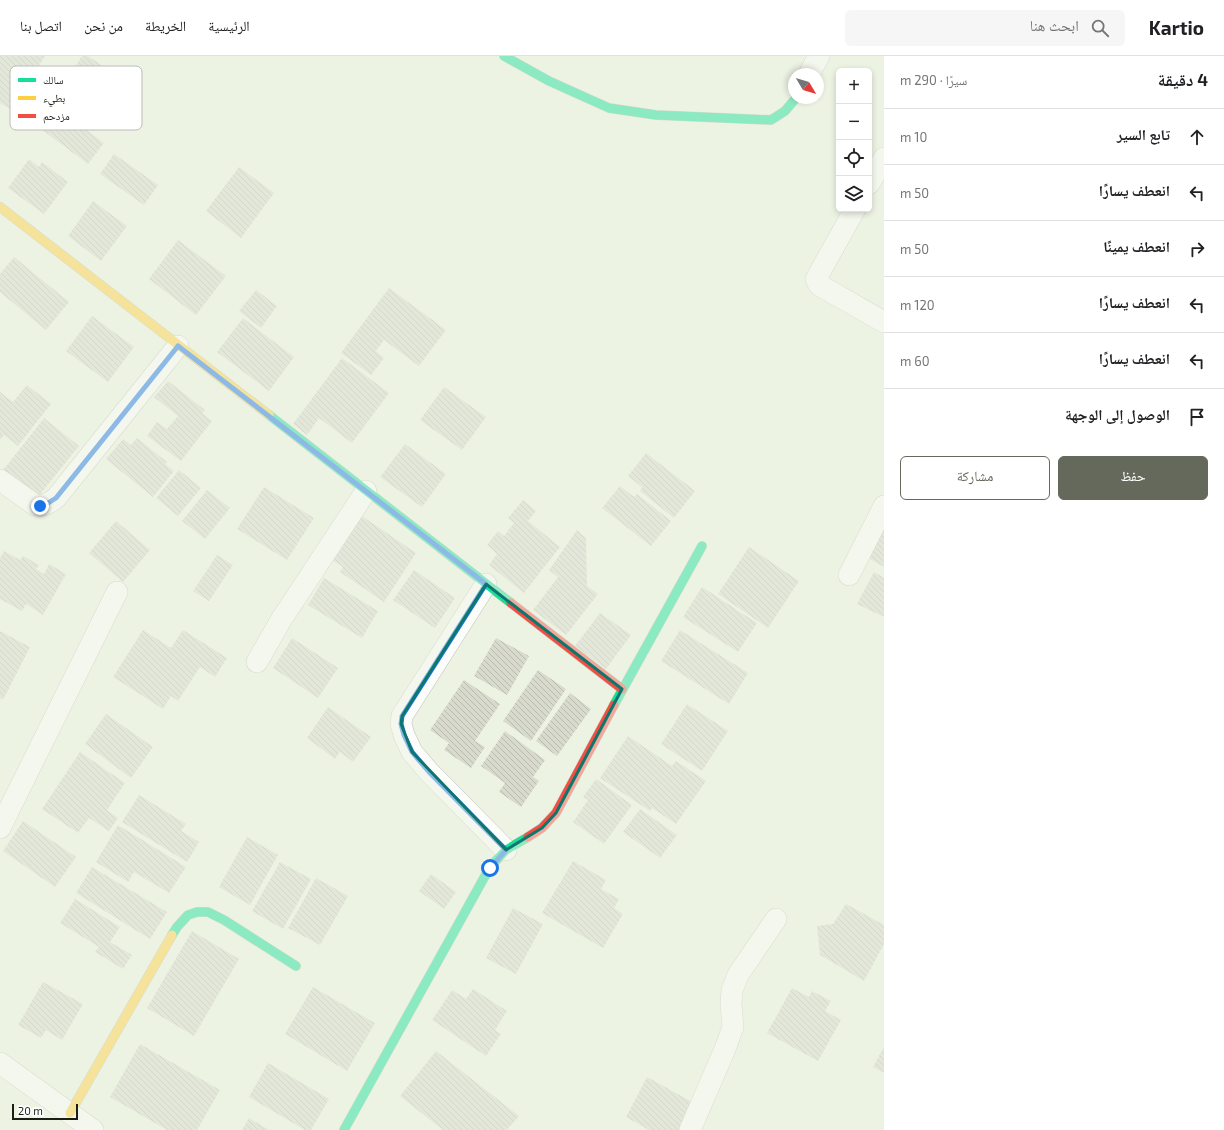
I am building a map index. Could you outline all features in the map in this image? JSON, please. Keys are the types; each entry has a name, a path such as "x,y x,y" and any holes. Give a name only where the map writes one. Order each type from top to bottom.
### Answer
{"street":[{"path":"504,56 549,81 609,108 656,115 771,120 779,116 792,104"},
{"path":"812,68 819,56"},
{"path":"872,179 884,158"},
{"path":"0,207 622,689"},
{"path":"853,212 816,279 819,285 884,322"},
{"path":"0,480 35,505 45,505 56,498 178,346"},
{"path":"258,662 281,620 366,491"},
{"path":"849,575 884,506"},
{"path":"344,1130 490,868 506,850 542,828 556,813 622,689 702,546"},
{"path":"486,584 402,716 401,724 404,735 416,757 506,850"},
{"path":"0,828 117,592"},
{"path":"70,1113 177,927 188,915 197,912 208,912 224,920 296,966"},
{"path":"690,1130 733,1027 731,1004 732,990 738,975 776,919"},
{"path":"0,1063 93,1130"}],"highlighted area":[{"path":"486,584 622,689 556,813 542,828 506,850 412,752 401,724 402,716"}],"building":[{"path":"0,56 45,56 39,66 10,66 10,109 0,103"},
{"path":"82,56 88,56 102,66 76,66"},
{"path":"42,130 87,130 104,143 88,164"},
{"path":"114,154 158,185 144,205 100,174"},
{"path":"29,159 39,167 42,162 68,182 44,214 8,188"},
{"path":"239,167 274,193 241,238 206,211"},
{"path":"93,201 127,226 101,261 68,236"},
{"path":"178,240 226,276 196,315 149,279"},
{"path":"14,257 69,302 46,330 0,292 0,274"},
{"path":"389,288 446,330 419,366 384,340 376,351 384,358 371,375 341,353"},
{"path":"256,290 277,306 261,328 239,311"},
{"path":"92,316 134,347 108,382 66,351"},
{"path":"243,318 294,357 269,391 217,352"},
{"path":"342,358 389,393 352,443 319,418 307,435 293,424"},
{"path":"168,381 205,410 202,413 212,421 181,461 147,436 157,422 167,429 178,416 154,397"},
{"path":"27,385 51,404 18,446 4,435 0,440 0,392 13,402"},
{"path":"444,387 486,417 462,450 420,420"},
{"path":"44,418 79,446 33,503 0,474"},
{"path":"137,438 167,462 165,464 174,471 153,497 106,459 123,439 131,445"},
{"path":"405,444 446,474 422,507 380,477"},
{"path":"646,453 695,491 674,518 640,491 642,487 628,476"},
{"path":"179,470 201,488 178,516 156,498"},
{"path":"620,486 634,497 637,494 671,521 651,546 602,508"},
{"path":"264,487 314,518 287,560 237,529"},
{"path":"207,490 230,508 205,539 182,521"},
{"path":"523,500 536,511 528,521 560,547 524,593 489,565 497,554 487,545 498,531 504,536 514,523 508,518"},
{"path":"359,514 416,553 384,602 340,572 343,567 329,558"},
{"path":"116,521 150,550 123,582 89,553"},
{"path":"884,527 884,567 866,557"},
{"path":"577,530 586,538 587,586 598,594 566,635 533,610 558,577 549,570"},
{"path":"749,547 799,581 768,628 718,594"},
{"path":"4,551 20,560 23,556 39,565 36,569 44,574 49,564 66,574 43,615 26,604 22,611 0,599 0,558"},
{"path":"217,555 233,565 209,601 193,591"},
{"path":"414,570 455,598 435,628 393,600"},
{"path":"874,572 884,578 884,617 857,604"},
{"path":"324,578 378,611 362,638 308,605"},
{"path":"702,587 757,623 738,652 683,617"},
{"path":"600,613 631,635 606,669 575,646"},
{"path":"143,630 171,648 183,630 227,658 215,677 200,667 178,701 171,696 163,709 113,677"},
{"path":"680,630 748,673 729,704 661,661"},
{"path":"0,631 30,647 3,700 0,698"},
{"path":"292,638 338,668 318,698 273,668"},
{"path":"496,638 529,656 507,695 474,676"},
{"path":"538,670 566,689 531,741 503,721"},
{"path":"464,680 500,704 475,741 485,747 471,768 444,750 449,743 430,730"},
{"path":"570,693 591,709 557,756 536,741"},
{"path":"687,704 728,731 702,771 661,744"},
{"path":"328,707 371,737 353,762 340,752 335,759 307,738"},
{"path":"106,714 153,747 131,778 85,744"},
{"path":"505,731 545,760 533,777 539,781 521,807 499,792 505,783 481,766"},
{"path":"628,736 672,766 676,761 706,781 676,824 652,808 650,811 600,778"},
{"path":"80,752 125,783 107,810 118,818 109,831 89,818 78,833 42,809"},
{"path":"596,779 632,805 604,844 573,822 588,800 583,797"},
{"path":"139,795 186,824 181,831 199,842 187,862 122,822"},
{"path":"640,809 677,835 660,858 623,832"},
{"path":"23,821 76,857 55,887 3,851"},
{"path":"118,825 186,867 169,893 134,872 128,882 96,862"},
{"path":"247,837 278,855 250,905 219,887"},
{"path":"573,861 606,880 601,889 619,899 614,908 623,914 603,948 542,913"},
{"path":"280,862 311,879 283,929 252,911"},
{"path":"92,867 167,912 150,939 76,893"},
{"path":"431,874 456,892 444,909 419,891"},
{"path":"316,878 348,896 320,945 288,928"},
{"path":"75,899 120,927 110,942 132,955 123,969 95,952 99,947 60,923"},
{"path":"846,904 884,925 884,944 864,981 820,955 817,926 833,924"},
{"path":"513,908 543,924 516,974 486,958"},
{"path":"192,931 239,959 194,1036 147,1008"},
{"path":"43,982 83,1004 62,1040 46,1030 41,1038 18,1025"},
{"path":"313,987 375,1023 347,1071 285,1034"},
{"path":"792,988 809,997 812,991 831,1001 825,1011 841,1020 818,1061 767,1033"},
{"path":"473,989 507,1011 495,1030 501,1034 486,1056 432,1020 452,990 466,999"},
{"path":"140,1044 220,1090 197,1130 167,1130 110,1097"},
{"path":"884,1047 884,1073 873,1067"},
{"path":"436,1051 519,1116 507,1130 443,1130 400,1096"},
{"path":"268,1063 329,1099 311,1130 305,1130 249,1097"},
{"path":"647,1077 694,1103 679,1130 649,1130 626,1117"},
{"path":"249,1118 269,1130 242,1130"}],"traffic: fast":[{"path":"504,56 549,81 609,108 656,115 771,120 785,111 791,104"},
{"path":"269,415 511,603"},
{"path":"614,705 702,546"},
{"path":"344,1130 490,867 506,850 528,837"},
{"path":"172,935 188,915 197,912 208,912 224,920 296,966"}],"traffic: slow":[{"path":"0,207 269,415"},
{"path":"70,1113 172,935"}],"traffic: jam":[{"path":"511,603 622,689"},
{"path":"528,837 542,828 556,813 614,705"}],"route":[{"path":"40,506 45,505 56,498 178,346 486,584 402,716 401,724 404,735 412,752 429,772 506,850 490,868"}]}
